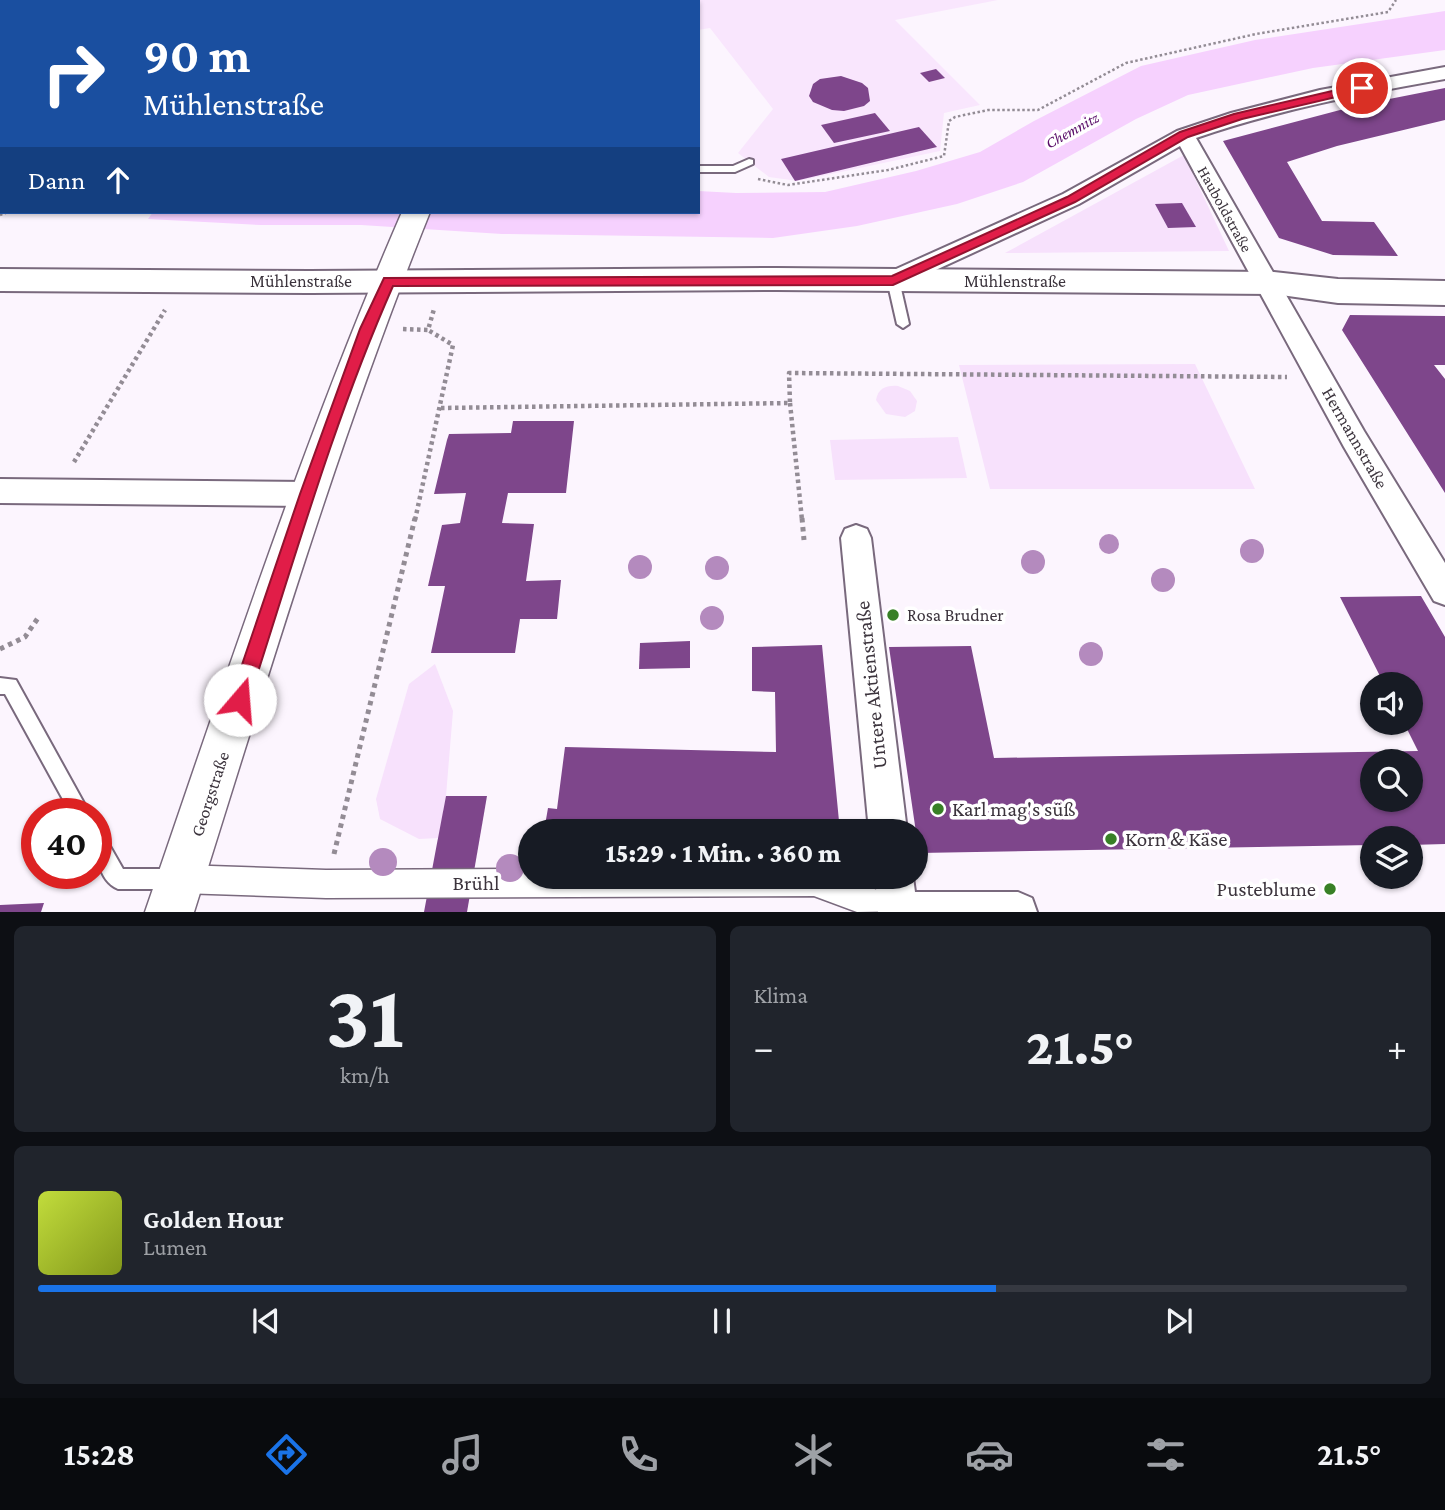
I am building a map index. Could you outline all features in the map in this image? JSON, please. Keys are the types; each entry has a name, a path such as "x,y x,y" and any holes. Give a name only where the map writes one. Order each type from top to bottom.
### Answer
{"main road":[{"name":"Mühlenstraße","path":"1270,283 1315,274 1445,274"},
{"name":"Mühlenstraße","path":"0,280 893,280 1270,283 1338,292 1445,293"}],"street":[{"path":"893,280 1071,200 1184,135 1238,117 1320,96 1445,73"},
{"name":"Hauboldstraße","path":"1184,135 1270,283"},
{"name":"Georgstraße","path":"175,895 308,494 367,329 415,214"},
{"name":"Hermannstraße","path":"1270,283 1320,377 1445,591"},
{"path":"0,491 308,494"},
{"name":"Untere Aktienstraße","path":"856,538 866,652 887,819"},
{"name":"Brühl","path":"175,895 326,884 814,883 896,900 1018,912"}],"lane":[{"path":"700,169 735,169 750,162"},
{"path":"893,280 903,324"},
{"path":"0,686 10,686 72,798"},
{"path":"112,869 118,879 175,895"}],"path":[{"path":"735,169 749,177 789,185 944,156 949,121 956,117 988,110 1038,110 1126,63 1256,34 1388,12 1395,0"},
{"path":"55,492 182,281"},
{"path":"428,330 442,281"},
{"path":"326,884 441,408 453,345 428,330 367,329"},
{"path":"804,540 789,373 1320,377"},
{"path":"441,408 790,403"},
{"path":"0,649 25,637 38,618"}],"shaded area":[{"path":"700,0 998,0 895,20 980,105 944,113 940,151 798,181 769,177 738,153 773,109 710,28 700,30"},
{"path":"1184,155 1229,251 1005,253"},
{"path":"1195,364 1255,489 990,489 959,365"},
{"path":"898,386 910,391 917,401 915,411 905,417 886,414 876,400 884,388"},
{"path":"958,437 967,478 835,480 830,440"},
{"path":"435,664 453,711 446,796 439,838 419,839 380,819 376,799 409,684"}],"water":[{"name":"Chemnitz","path":"1445,11 1445,50 1313,68 1188,95 1136,119 1023,182 957,204 857,226 773,238 502,234 361,225 261,225 148,219 152,214 700,214 700,191 825,192 916,171 980,152 1141,66 1255,40"}],"building":[{"path":"936,69 945,78 929,82 920,73"},
{"path":"841,76 862,83 868,88 870,101 864,106 844,111 832,110 813,102 809,96 813,84 820,79"},
{"path":"1445,88 1445,120 1337,146 1287,162 1322,221 1374,222 1398,256 1333,255 1279,238 1223,141 1359,105"},
{"path":"875,113 890,131 834,143 821,125"},
{"path":"919,127 937,147 795,181 781,159"},
{"path":"1182,203 1196,227 1168,228 1155,204"},
{"path":"1350,315 1445,316 1445,365 1434,365 1445,379 1445,493 1342,330"},
{"path":"513,421 574,421 566,493 508,493 502,523 534,524 526,581 561,580 557,619 520,619 515,653 431,653 445,586 428,586 442,525 460,523 466,493 434,494 449,434 511,433"},
{"path":"1421,596 1445,637 1445,844 1423,845 1423,826 1360,826 1360,845 928,853 928,819 914,819 889,647 971,646 994,758 1360,752 1360,812 1423,812 1423,749 1417,749 1410,735 1423,735 1423,672 1378,672 1340,597"},
{"path":"690,641 690,668 639,669 640,643"},
{"path":"822,645 839,819 546,819 548,808 557,809 565,747 776,752 775,692 752,691 752,647"},
{"path":"446,796 487,796 467,912 424,912"},
{"path":"44,903 41,912 0,912 0,905"}],"place":[{"name":"Rosa Brudner","path":"893,615"},
{"name":"Karl mag's süß","path":"938,809"},
{"name":"Korn & Käse","path":"1111,839"},
{"name":"Pusteblume","path":"1330,889"}],"route":[{"path":"240,700 308,494 367,329 388,281 893,280 1071,200 1184,135 1238,117 1362,88"}]}
